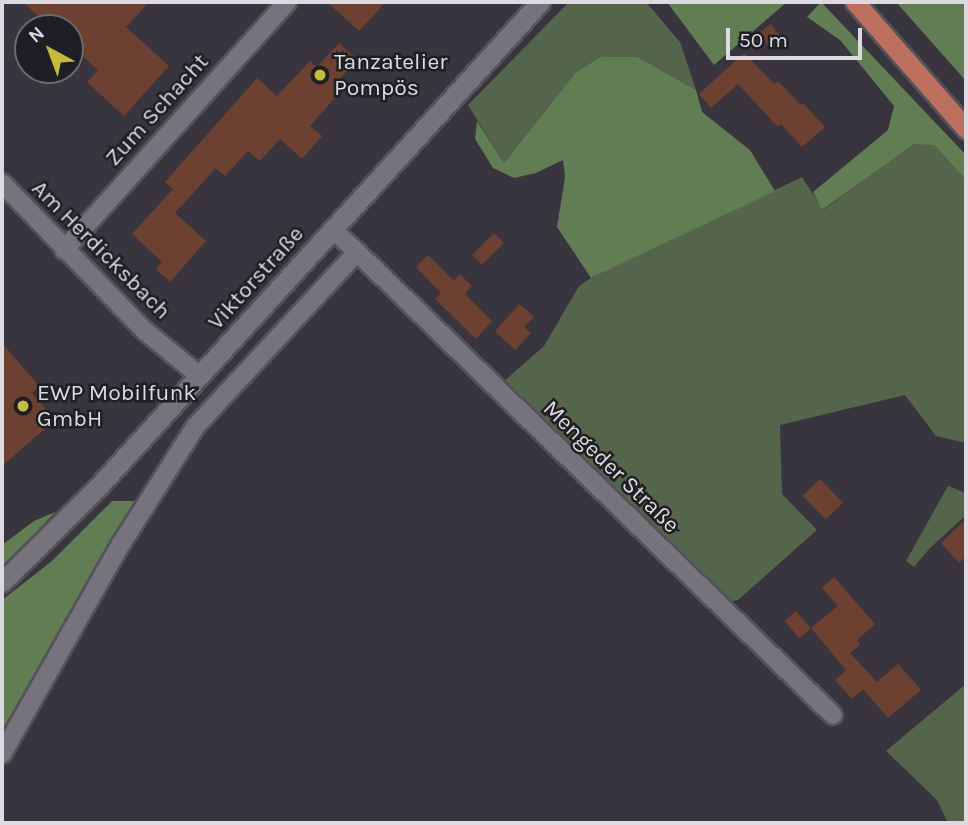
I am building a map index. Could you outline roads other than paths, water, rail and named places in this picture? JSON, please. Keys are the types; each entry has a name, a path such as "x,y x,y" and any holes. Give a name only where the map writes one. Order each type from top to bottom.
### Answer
{"main road":[{"name":"Viktorstraße","path":"2,582 97,488 540,2"},
{"path":"855,2 966,130"}],"street":[{"name":"Zum Schacht","path":"64,250 287,2"},
{"name":"Am Herdicksbach","path":"2,183 145,331 200,376"},
{"name":"Mengeder Straße","path":"333,230 833,715"},
{"path":"2,754 121,544 196,426 357,253"}],"place":[{"name":"Tanzatelier Pompös","path":"320,75"},
{"name":"EWP Mobilfunk GmbH","path":"23,406"}]}
